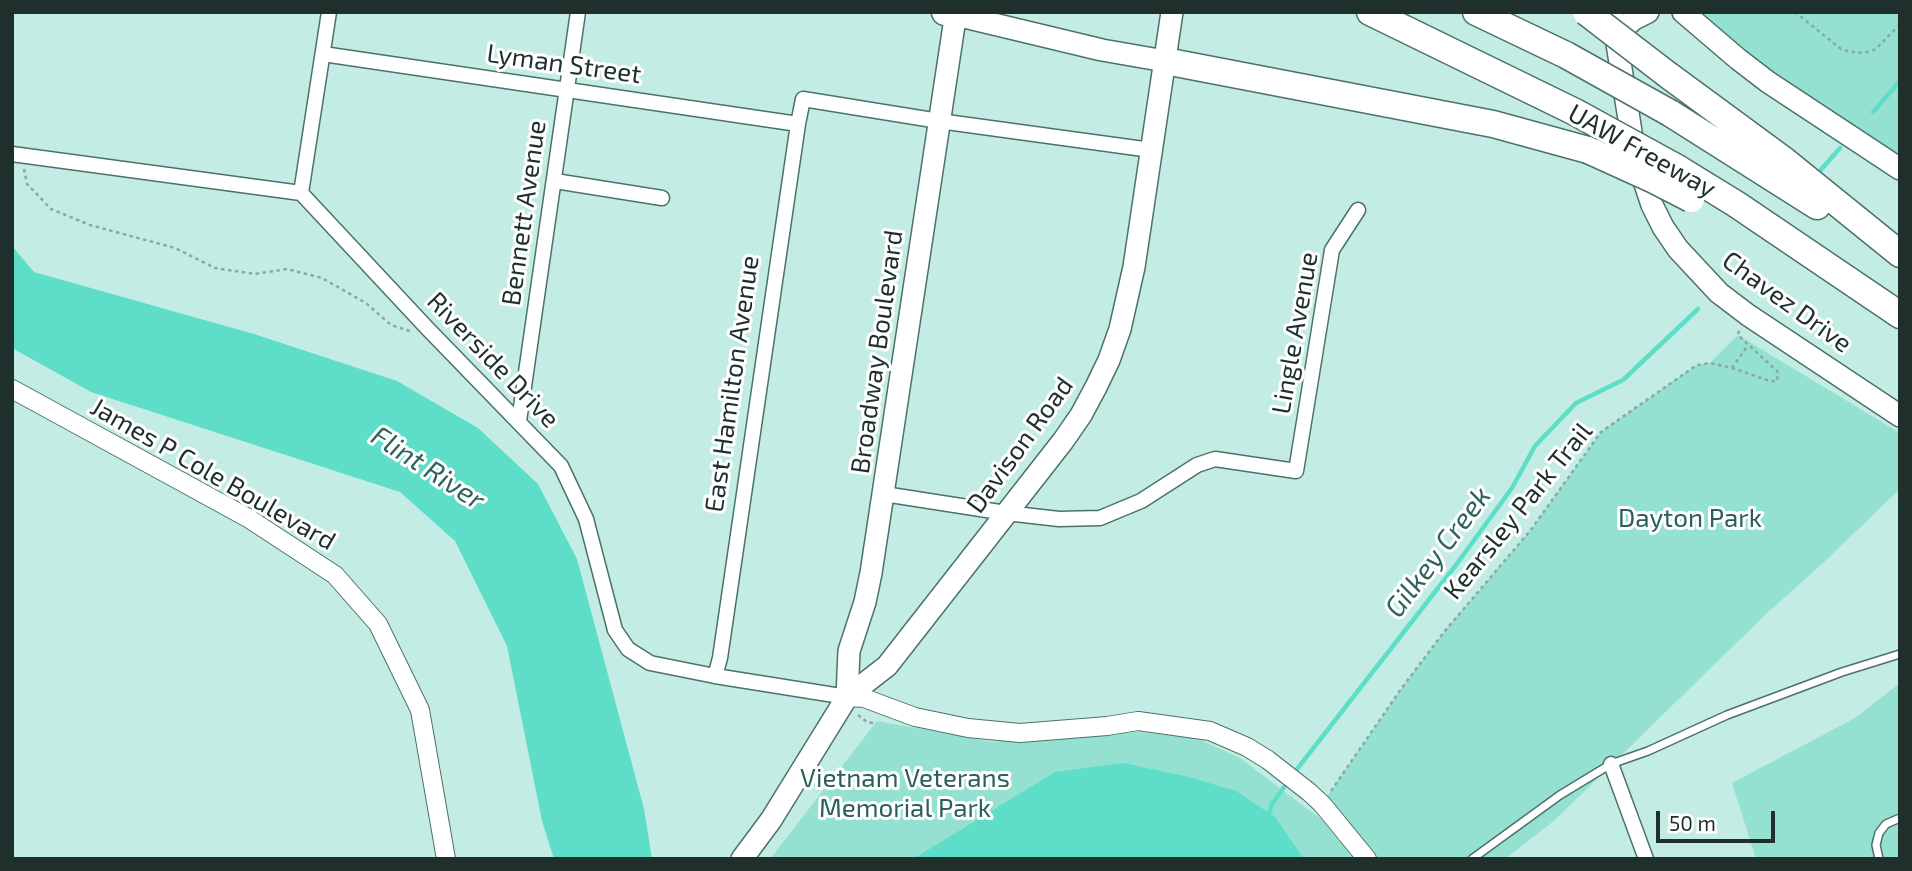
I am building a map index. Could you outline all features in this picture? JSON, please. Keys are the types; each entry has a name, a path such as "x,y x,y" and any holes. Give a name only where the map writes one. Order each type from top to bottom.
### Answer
{"highway":[{"name":"UAW Freeway","path":"1370,12 1575,112 1679,169 1736,204 1900,315"},
{"name":"UAW Freeway","path":"1476,12 1566,55 1670,113 1900,261"},
{"path":"1587,12 1784,161 1900,254"},
{"path":"1165,61 1493,124 1588,150 1822,264"}],"main road":[{"name":"Davison Road","path":"847,697 887,666 1063,441 1081,415 1109,360 1120,329 1134,267 1172,12"},
{"name":"Chavez Drive","path":"1612,12 1632,138 1652,205 1663,227 1678,248 1719,293 1900,416"},
{"path":"1616,38 1634,19 1648,12"},
{"path":"1684,12 1768,82 1900,169"},
{"path":"952,13 1102,50 1165,61"},
{"name":"Broadway Boulevard","path":"847,697 849,650 865,602 884,494 939,121 952,13"},
{"path":"742,859 771,820 847,697"}],"street":[{"path":"17,155 300,193 329,12"},
{"name":"Bennett Avenue","path":"519,421 578,12"},
{"name":"Lyman Street","path":"323,54 798,124"},
{"name":"East Hamilton Avenue","path":"715,676 803,99 939,121"},
{"path":"939,121 1151,150"},
{"path":"555,181 662,198"},
{"name":"Riverside Drive","path":"300,193 561,466 586,519 615,630 628,649 650,663 847,697"},
{"name":"Lingle Avenue","path":"1006,513 1059,519 1100,518 1141,501 1197,465 1216,459 1296,471 1332,250 1358,210"},
{"name":"James P Cole Boulevard","path":"12,389 248,519 335,575 378,624 419,710 446,859"},
{"path":"884,494 1006,513"},
{"path":"847,697 864,698 915,717 968,729 1020,733 1138,721 1210,731 1247,747 1268,760 1315,798 1367,859"},
{"path":"1611,764 1646,859"}],"lane":[{"path":"1472,859 1560,795 1611,764 1648,751 1727,715 1900,654"},
{"path":"1878,859 1876,845 1879,832 1886,824 1900,818"}],"path":[{"path":"1795,12 1840,49 1851,52 1864,53 1875,48 1900,24"},
{"path":"17,155 27,184 51,209 90,225 175,248 215,268 255,274 288,269 322,278 366,303 391,325 418,333 427,328"},
{"name":"Kearsley Park Trail","path":"1315,798 1444,632 1530,531 1601,432 1697,365 1710,363 1777,381 1779,372 1738,335 1740,327"},
{"path":"1732,368 1748,345"}],"green space":[{"path":"1690,12 1900,12 1900,168"},
{"name":"Dayton Park","path":"1738,335 1900,433 1900,489 1765,615 1555,820 1505,859 1367,859 1322,804 1401,689 1444,632 1530,531 1601,432 1697,365 1710,363"},
{"path":"1900,683 1900,859 1756,859 1732,783 1855,718"},
{"name":"Vietnam Veterans Memorial Park","path":"877,721 992,742 1136,732 1194,737 1240,758 1321,819 1354,859 770,859"}],"water":[{"name":"Flint River","path":"12,246 34,272 254,334 397,381 478,428 538,484 577,559 644,809 652,859 554,859 542,821 507,646 455,541 400,492 91,392 12,348"},
{"path":"1123,763 1189,777 1236,791 1275,817 1304,859 913,859 1055,772"}],"waterway":[{"name":"Gilkey Creek","path":"1873,112 1900,81"},
{"name":"Gilkey Creek","path":"1819,172 1840,148"},
{"name":"Gilkey Creek","path":"1294,773 1456,565 1512,488 1535,446 1576,403 1623,380 1698,309"},
{"name":"Gilkey Creek","path":"1268,818 1272,804 1289,780"}]}
